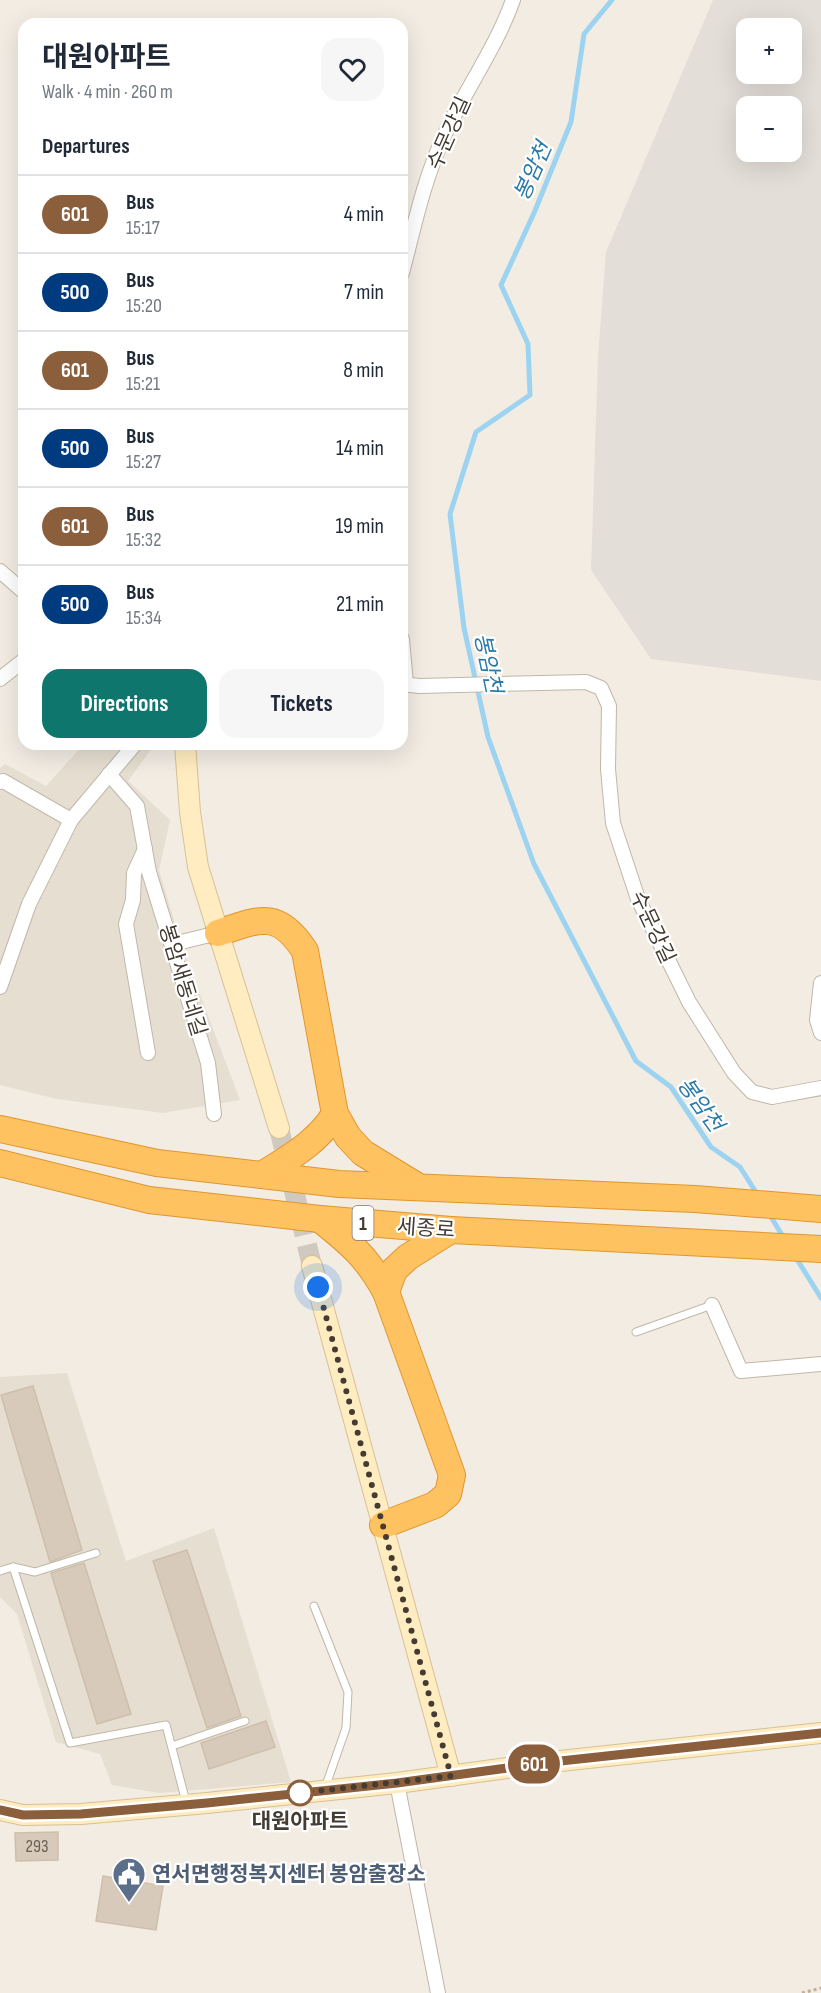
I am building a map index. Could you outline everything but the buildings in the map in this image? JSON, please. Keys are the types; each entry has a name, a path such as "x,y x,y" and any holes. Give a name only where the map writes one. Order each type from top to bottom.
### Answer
{"highway":[{"path":"218,933 257,920 276,922 293,932 305,951 335,1114 348,1137 363,1153 420,1187"},
{"path":"262,1175 312,1143 324,1132 335,1114"},
{"name":"세종로","path":"0,1129 157,1163 339,1184 695,1198 821,1209"},
{"name":"세종로","path":"0,1163 149,1200 320,1219 451,1230 821,1249"},
{"path":"320,1219 358,1249 373,1267 386,1292 452,1475 448,1494 435,1505 383,1525"},
{"path":"386,1292 394,1270 408,1257 451,1230"}],"street":[{"name":"수문강길","path":"408,249 419,206 443,137 504,24 513,0"},
{"path":"0,571 18,587"},
{"path":"0,678 18,664"},
{"name":"수문강길","path":"409,685 586,682 601,688 609,706 608,769 613,823 638,899 689,1002 734,1073 752,1092 772,1097 821,1088"},
{"path":"0,987 29,904 71,820 130,750"},
{"path":"185,750 190,812 198,867 279,1128"},
{"name":"봉암새동네길","path":"109,774 137,806 149,872 208,1063 214,1114"},
{"path":"0,782 3,781 32,796 71,820"},
{"name":"봉암새동네길","path":"146,847 134,873 133,900 126,924 148,1053"},
{"path":"173,944 218,933"},
{"path":"821,983 817,1020 821,1033"},
{"path":"312,1266 451,1776"},
{"path":"712,1305 741,1371 821,1364"},
{"path":"0,1810 23,1815 81,1814 186,1805 397,1783 563,1761 821,1733"},
{"path":"397,1783 438,1993"}],"lane":[{"path":"636,1332 712,1305"},
{"path":"0,1571 13,1567 35,1572 96,1553"},
{"path":"13,1567 70,1743 166,1725 186,1805"},
{"path":"314,1606 348,1692 346,1728 325,1791"},
{"path":"172,1746 245,1721"}],"path":[{"path":"802,1993 821,1988"}],"shaded area":[{"path":"713,0 821,0 821,681 651,659 591,570 598,357 606,252"},
{"path":"79,750 151,750 128,781 170,820 159,870 182,947 240,1100 163,1113 57,1099 0,1085 0,768 5,764 46,786"},
{"path":"67,1373 126,1561 214,1528 291,1782 159,1793 112,1785 100,1754 56,1742 17,1614 0,1597 0,1377"}],"waterway":[{"name":"봉암천","path":"612,0 584,34 571,122 534,213 501,285 528,344 530,395 476,432 450,514 464,628 488,737 534,864 636,1061 671,1087 711,1147 740,1167 759,1197"},
{"name":"봉암천","path":"768,1212 785,1240"},
{"name":"봉암천","path":"795,1256 821,1298"}],"tunnel":[{"path":"279,1128 312,1266"}],"bus line":[{"name":"601","path":"0,1810 23,1815 81,1814 207,1803 821,1733"}],"place":[{"name":"대원아파트","path":"300,1793"},
{"name":"연서면행정복지센터 봉암출장소","path":"129,1903"}],"route":[{"path":"300,1793 451,1776 318,1287"}]}
